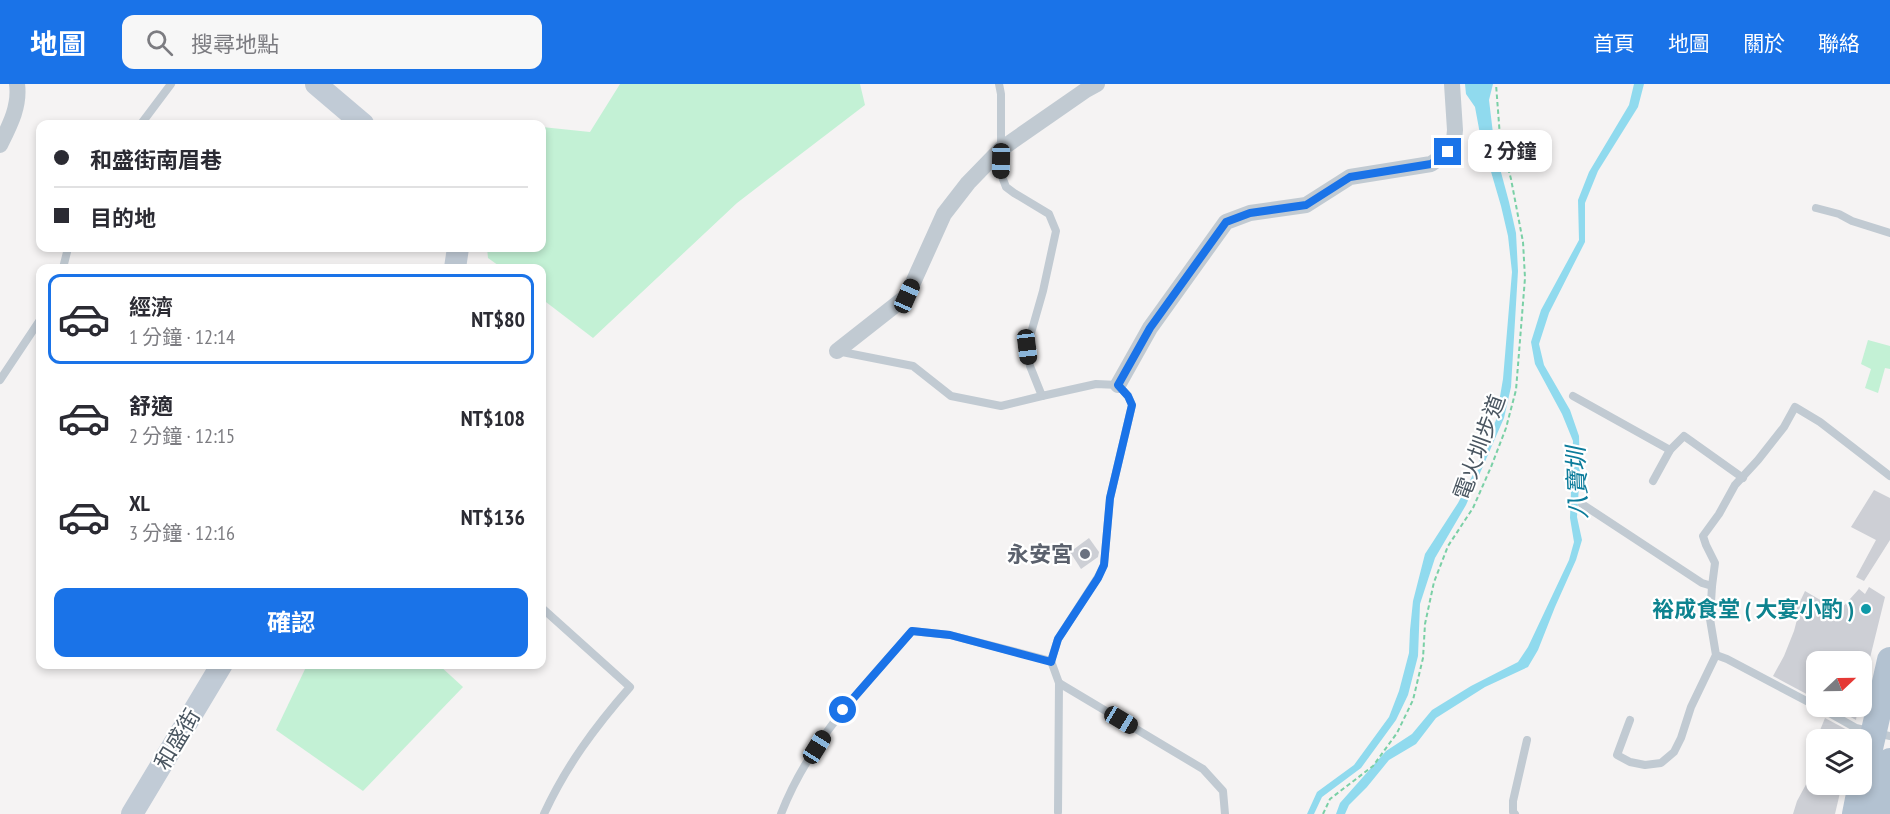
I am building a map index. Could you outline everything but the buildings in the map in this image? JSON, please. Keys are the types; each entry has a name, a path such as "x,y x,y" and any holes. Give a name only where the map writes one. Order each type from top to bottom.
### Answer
{"main road":[{"path":"316,84 358,120"},
{"path":"1872,759 1882,734 1890,660"},
{"name":"和盛街","path":"132,814 219,669"},
{"path":"1878,814 1890,761"},
{"path":"1855,814 1859,795"}],"street":[{"path":"0,145 12,122 19,96 17,84"},
{"path":"837,351 907,296 944,214 968,183 1001,149 1097,84"},
{"path":"1118,385 1150,328 1226,222 1250,213 1306,205 1350,177 1431,164 1448,152 1454,140 1452,84"}],"lane":[{"path":"144,120 171,84"},
{"path":"999,84 1001,174 1006,187 1049,214 1056,231 1043,291 1027,347 1030,366 1042,396"},
{"path":"1816,208 1890,233"},
{"path":"0,380 36,326"},
{"path":"837,351 913,366 951,396 1001,406 1096,384 1118,385 1128,396 1132,405 1110,498 1104,565 1058,639 1051,662 1059,683 1058,812"},
{"path":"1573,396 1670,450"},
{"path":"1630,720 1617,754 1630,762 1645,765 1661,763 1674,752 1691,707 1716,655 1710,619 1715,563 1703,536 1719,514 1735,485 1784,427 1795,407 1820,422 1890,476"},
{"path":"1653,481 1670,450 1684,436 1743,477"},
{"path":"1582,504 1702,583 1712,585"},
{"path":"544,814 558,783 597,724 630,687 546,612"},
{"path":"781,814 792,787 829,726 912,631 950,635 1051,662"},
{"path":"1716,655 1806,700"},
{"path":"1059,683 1203,769 1223,791 1225,814"},
{"path":"1836,717 1856,728 1882,734"},
{"path":"1515,814 1513,801 1527,740"}],"path":[{"name":"電火圳步道","path":"1323,814 1330,799 1372,766 1397,733 1413,700 1423,658 1425,624 1434,582 1448,546 1473,508 1491,467 1506,428 1516,390 1525,278 1523,242 1500,137 1496,84"}],"green space":[{"path":"620,84 860,84 865,105 737,203 593,338 546,302 546,264 496,264 488,258 487,252 546,252 546,127 590,132"},
{"path":"1868,340 1890,346 1890,369 1885,368 1878,393 1865,388 1871,369 1861,364"},
{"path":"305,669 443,669 463,687 363,791 276,730"}],"water":[{"name":"八寶圳","path":"1465,84 1493,84 1489,100 1495,150 1516,233 1518,271 1511,387 1504,418 1466,505 1435,558 1420,604 1418,656 1408,695 1396,720 1361,768 1322,797 1314,814 1307,814 1317,792 1354,765 1389,717 1409,653 1413,601 1425,554 1458,503 1476,469 1496,420 1503,379 1512,272 1508,236 1501,206 1480,134 1475,107 1466,94"},
{"name":"八寶圳","path":"1634,84 1644,84 1638,107 1598,171 1585,203 1585,242 1549,313 1539,344 1544,365 1570,410 1579,436 1580,470 1577,517 1582,540 1576,560 1538,650 1528,667 1485,687 1436,718 1416,744 1389,760 1349,805 1345,814 1336,814 1340,803 1386,751 1412,734 1432,710 1471,686 1518,662 1528,647 1569,560 1574,542 1570,518 1573,441 1562,414 1535,364 1531,342 1541,310 1579,240 1578,200 1589,172 1629,105"}],"place":[{"name":"永安宮","path":"1085,554"},
{"name":"裕成食堂 ( 大宴小酌 )","path":"1866,609"}],"route":[{"path":"843,710 912,631 950,635 1051,662 1058,639 1104,565 1110,498 1132,405 1128,396 1118,385 1150,328 1226,222 1250,213 1306,205 1350,177 1431,164 1448,152"}]}
